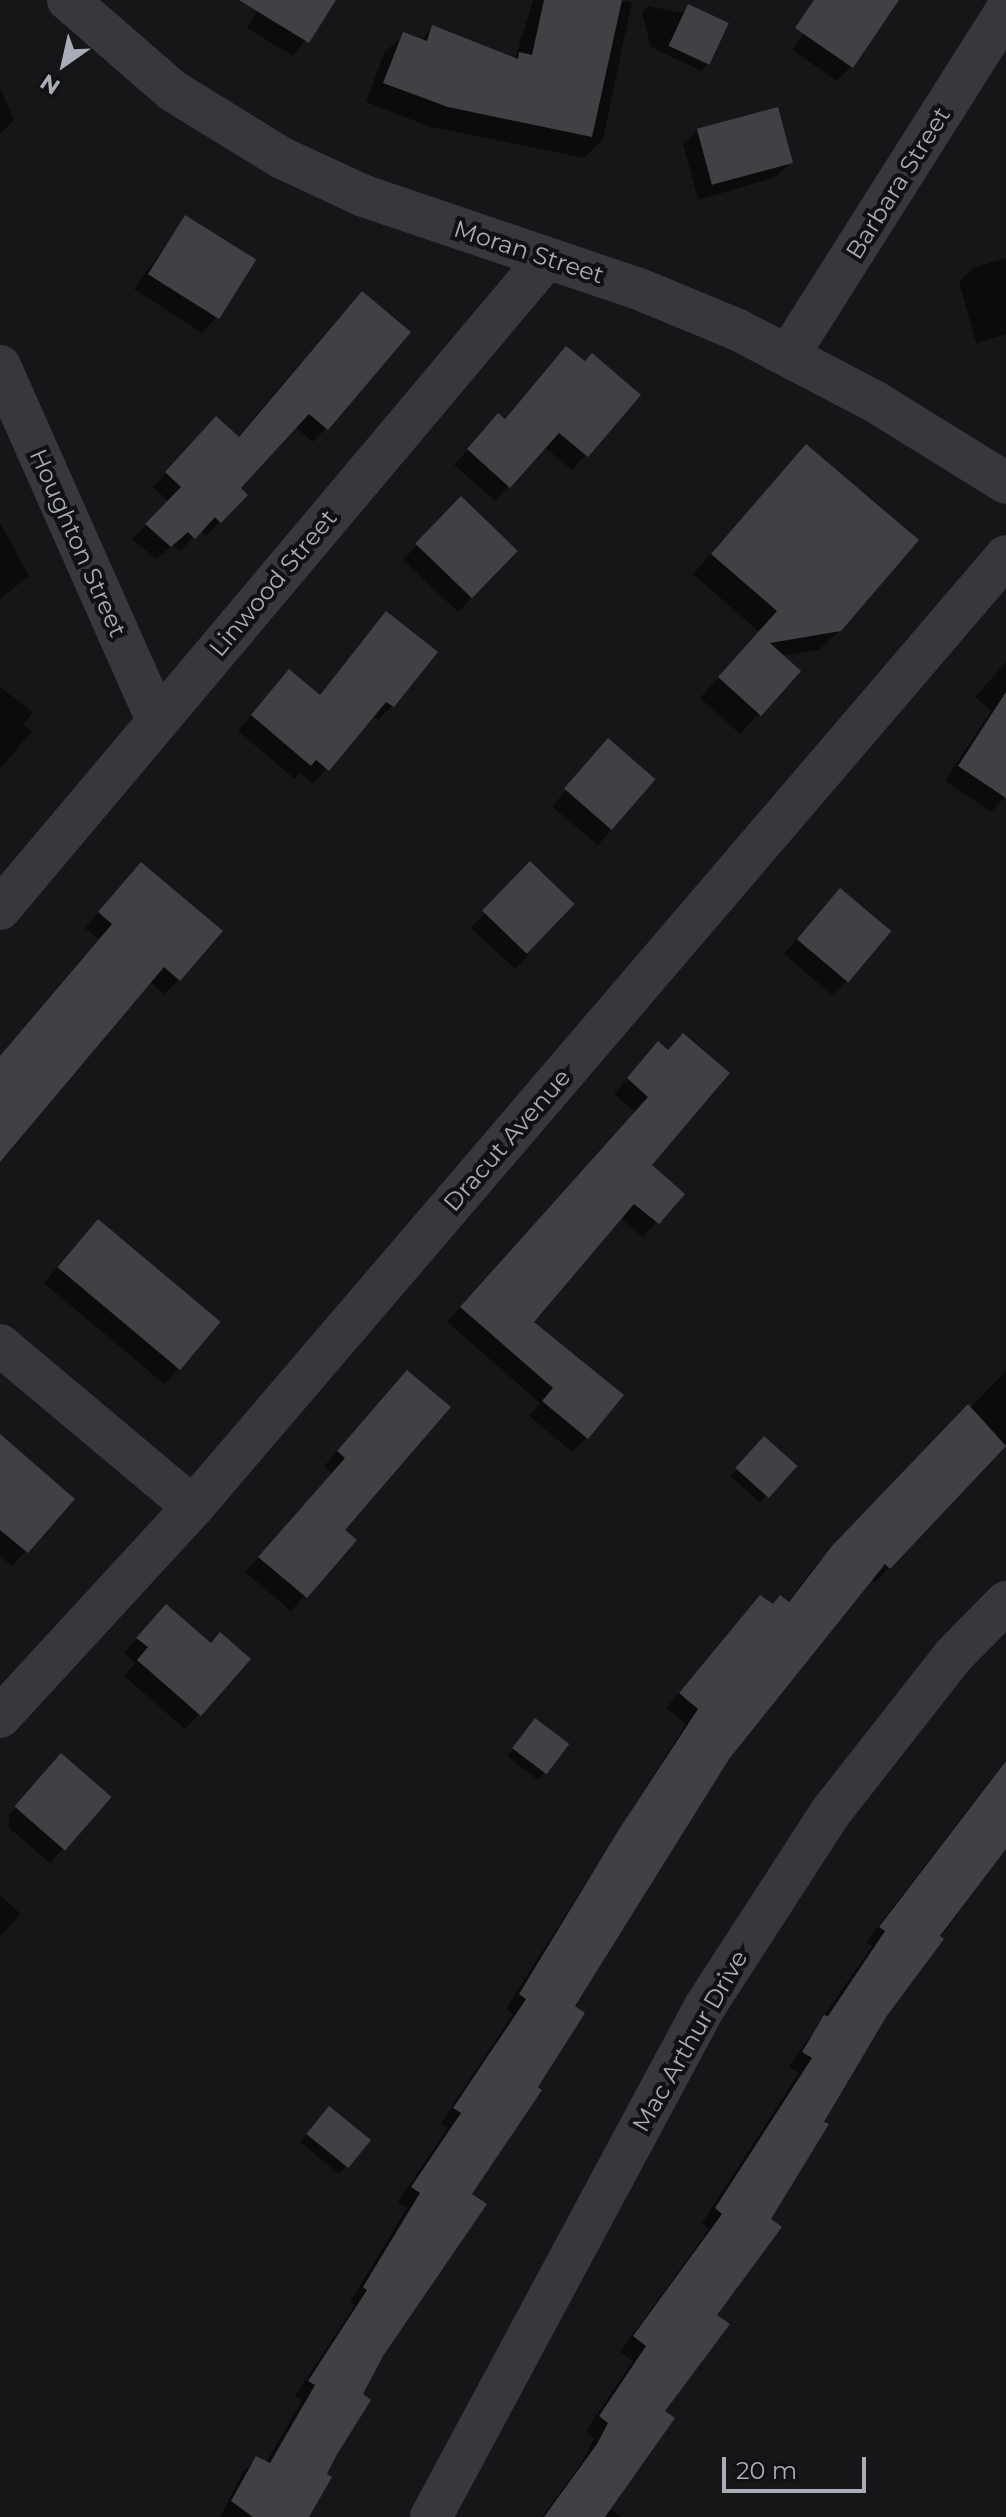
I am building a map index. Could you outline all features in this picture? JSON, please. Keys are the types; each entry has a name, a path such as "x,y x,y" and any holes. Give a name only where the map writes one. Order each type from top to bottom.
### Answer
{"street":[{"name":"Moran Street","path":"68,0 173,91 282,158 364,196 682,305 789,354 1006,483"},
{"name":"Barbara Street","path":"789,354 1006,11"},
{"name":"Linwood Street","path":"0,909 547,258"},
{"name":"Houghton Street","path":"0,366 157,720"},
{"name":"Dracut Avenue","path":"0,1717 193,1507 1006,556"},
{"path":"0,1345 193,1507"},
{"name":"Mac Arthur Drive","path":"431,2517 704,2008 830,1813 953,1656 1006,1602"}],"building":[{"path":"239,0 336,0 309,43"},
{"path":"544,0 622,0 592,137 448,107 383,83 403,32 427,41 432,25 518,59 519,52 532,55"},
{"path":"814,0 899,0 853,68 795,28"},
{"path":"688,4 729,23 709,65 669,46"},
{"path":"778,107 793,163 712,185 697,129"},
{"path":"185,215 256,260 219,319 148,274"},
{"path":"362,291 411,332 328,430 309,414 241,488 248,495 221,523 215,517 195,539 188,532 171,547 145,524 181,487 165,472 216,416 239,437"},
{"path":"566,346 585,361 592,353 641,395 588,457 559,433 510,488 467,449 498,413 505,419"},
{"path":"806,444 919,540 841,631 770,643 801,671 761,716 718,677 777,611 711,554"},
{"path":"461,496 518,551 472,598 415,543"},
{"path":"386,611 438,652 394,707 386,702 329,771 316,760 311,766 251,715 289,669 320,695"},
{"path":"1006,692 1006,798 958,766"},
{"path":"608,738 656,779 612,830 564,789"},
{"path":"530,861 575,904 527,954 482,911"},
{"path":"141,862 223,931 180,981 164,967 0,1162 0,1056 112,924 98,912"},
{"path":"840,888 891,931 848,982 797,939"},
{"path":"683,1033 730,1073 652,1165 685,1194 659,1224 634,1204 534,1322 624,1395 588,1439 542,1401 553,1388 460,1307 648,1097 627,1078 658,1041 668,1050"},
{"path":"98,1219 221,1322 180,1370 58,1267"},
{"path":"407,1370 451,1407 345,1530 357,1540 307,1598 258,1557 345,1458 337,1451"},
{"path":"968,1404 1006,1446 890,1569 885,1564 729,1759 575,2006 585,2013 538,2087 542,2090 472,2194 487,2204 383,2356 363,2394 371,2400 336,2456 327,2474 332,2477 309,2517 253,2517 231,2501 256,2456 270,2463 315,2385 308,2381 367,2290 363,2287 420,2193 411,2187 461,2113 453,2108 526,1999 519,1994 618,1831 698,1709 679,1693 760,1595 773,1604 780,1595 789,1602 832,1546"},
{"path":"0,1434 75,1499 28,1553 0,1530"},
{"path":"764,1436 797,1466 769,1498 735,1468"},
{"path":"166,1604 211,1643 220,1632 251,1659 201,1716 137,1660 148,1647 136,1638"},
{"path":"535,1718 569,1744 546,1774 512,1748"},
{"path":"61,1753 112,1797 65,1851 14,1807"},
{"path":"1006,1761 1006,1849 940,1936 944,1939 886,2017 824,2122 829,2124 771,2219 782,2227 717,2315 730,2324 665,2411 675,2418 605,2517 544,2517 597,2444 608,2423 599,2416 646,2346 633,2336 722,2214 715,2208 812,2058 802,2052 824,2015 828,2016 885,1931 879,1927"},
{"path":"329,2106 371,2140 348,2168 306,2134"}]}
